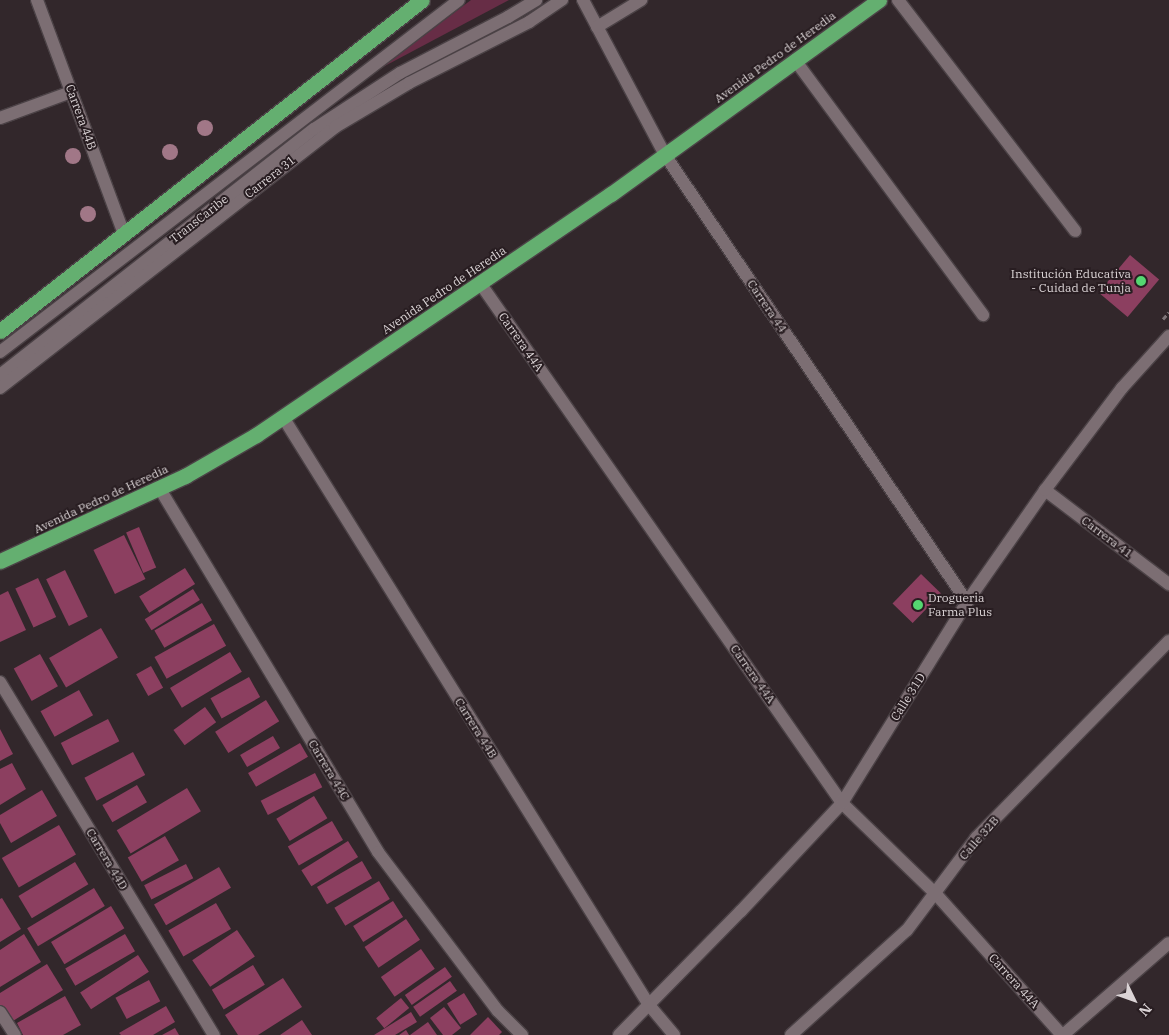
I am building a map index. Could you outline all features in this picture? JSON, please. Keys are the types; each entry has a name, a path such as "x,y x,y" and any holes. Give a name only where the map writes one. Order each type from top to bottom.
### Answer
{"highway":[{"path":"0,331 422,0"},
{"name":"Avenida Pedro de Heredia","path":"0,561 160,488 222,455 283,417 665,155 878,0"}],"street":[{"name":"Carrera 44B","path":"37,0 124,234"},
{"name":"TransCaribe","path":"0,352 459,0"},
{"name":"TransCaribe","path":"0,375 314,130 400,73 508,17 536,0"},
{"name":"Carrera 31","path":"0,388 335,126 409,83 529,22 562,0"},
{"name":"Carrera 44","path":"583,0 665,155 967,602"},
{"path":"597,27 641,0"},
{"path":"898,0 1075,231"},
{"path":"796,60 983,315"},
{"path":"0,118 72,92"},
{"name":"Carrera 44A","path":"480,283 842,803 935,893 1062,1035"},
{"name":"Calle 31D","path":"619,1035 741,912 842,803 967,602 1045,490 1122,388 1169,336"},
{"name":"Carrera 44B","path":"283,417 649,1005 674,1035"},
{"name":"Carrera 44C","path":"160,488 378,852 498,1011 522,1035"},
{"name":"Carrera 41","path":"1045,490 1169,584"},
{"name":"Calle 32B","path":"791,1035 908,930 976,838 1169,641"},
{"name":"Carrera 44D","path":"0,682 214,1035"},
{"path":"1062,1035 1169,944"},
{"path":"0,1012 15,1035"}],"path":[{"path":"1156,326 1169,312"}],"shaded area":[{"path":"471,0 509,0 381,68"}],"building":[{"path":"1130,255 1159,279 1128,317 1099,293"},
{"path":"139,527 156,568 143,573 126,532"},
{"path":"124,535 145,579 115,594 93,550"},
{"path":"185,568 195,584 149,613 139,597"},
{"path":"65,570 88,617 69,626 46,579"},
{"path":"921,574 941,593 913,623 893,603"},
{"path":"38,578 56,617 34,628 15,589"},
{"path":"193,589 200,600 152,630 145,619"},
{"path":"8,591 26,630 0,642 0,595"},
{"path":"202,603 212,620 164,648 154,630"},
{"path":"214,624 226,646 167,679 155,657"},
{"path":"101,628 118,657 66,687 49,658"},
{"path":"230,652 242,672 182,708 170,688"},
{"path":"40,654 58,686 32,701 14,669"},
{"path":"151,666 163,688 148,696 136,674"},
{"path":"249,677 260,697 222,718 211,698"},
{"path":"79,690 93,715 55,737 41,711"},
{"path":"266,700 279,721 228,753 215,732"},
{"path":"205,707 216,722 185,745 173,730"},
{"path":"108,719 119,741 72,765 61,743"},
{"path":"0,729 13,754 0,761"},
{"path":"273,736 280,748 247,767 240,755"},
{"path":"300,743 308,757 256,787 248,773"},
{"path":"133,752 145,775 97,801 84,778"},
{"path":"12,763 26,789 0,805 0,769"},
{"path":"315,773 322,787 268,815 261,801"},
{"path":"137,785 147,802 112,822 102,805"},
{"path":"187,788 201,811 131,853 117,830"},
{"path":"42,790 57,816 11,843 0,823 0,815"},
{"path":"314,796 327,818 290,841 276,819"},
{"path":"332,821 343,840 299,866 288,846"},
{"path":"59,825 76,854 19,887 2,858"},
{"path":"165,836 179,860 142,882 128,858"},
{"path":"348,841 358,857 311,886 301,870"},
{"path":"362,861 372,878 327,904 317,887"},
{"path":"75,862 88,884 32,918 18,896"},
{"path":"186,864 193,878 151,900 144,885"},
{"path":"219,867 231,888 166,925 154,904"},
{"path":"379,881 390,899 345,926 334,908"},
{"path":"94,888 105,906 38,946 27,928"},
{"path":"2,898 21,929 0,942 0,899"},
{"path":"393,901 403,917 363,942 353,926"},
{"path":"216,903 231,929 183,956 168,930"},
{"path":"111,906 124,928 64,964 51,942"},
{"path":"406,919 420,940 379,968 365,947"},
{"path":"237,930 255,957 210,987 192,960"},
{"path":"24,934 41,962 0,987 0,950"},
{"path":"125,934 135,951 75,986 65,968"},
{"path":"421,949 435,969 395,997 381,977"},
{"path":"138,955 149,972 91,1009 80,993"},
{"path":"47,964 63,990 8,1024 0,1010 0,993"},
{"path":"253,965 265,985 224,1009 212,990"},
{"path":"445,967 452,977 412,1005 405,995"},
{"path":"283,978 302,1007 258,1035 238,1035 225,1015"},
{"path":"149,980 160,1001 127,1019 115,998"},
{"path":"450,981 457,991 420,1017 413,1007"},
{"path":"464,993 477,1014 460,1025 447,1004"},
{"path":"65,996 81,1025 63,1035 23,1035 17,1023"},
{"path":"401,998 409,1008 384,1028 376,1018"},
{"path":"166,1006 175,1022 153,1035 121,1035 119,1033"},
{"path":"444,1007 461,1028 452,1035 443,1035 430,1018"},
{"path":"411,1012 417,1022 395,1035 374,1035"},
{"path":"488,1017 502,1032 499,1035 470,1035"},
{"path":"302,1020 312,1035 280,1035"},
{"path":"428,1022 437,1035 410,1035"},
{"path":"175,1028 179,1035 162,1035"},
{"path":"406,1030 409,1035 399,1035"}],"place":[{"name":"Institución Educativa - Cuidad de Tunja","path":"1141,281"},
{"name":"Drogueria Farma Plus","path":"918,605"}]}
